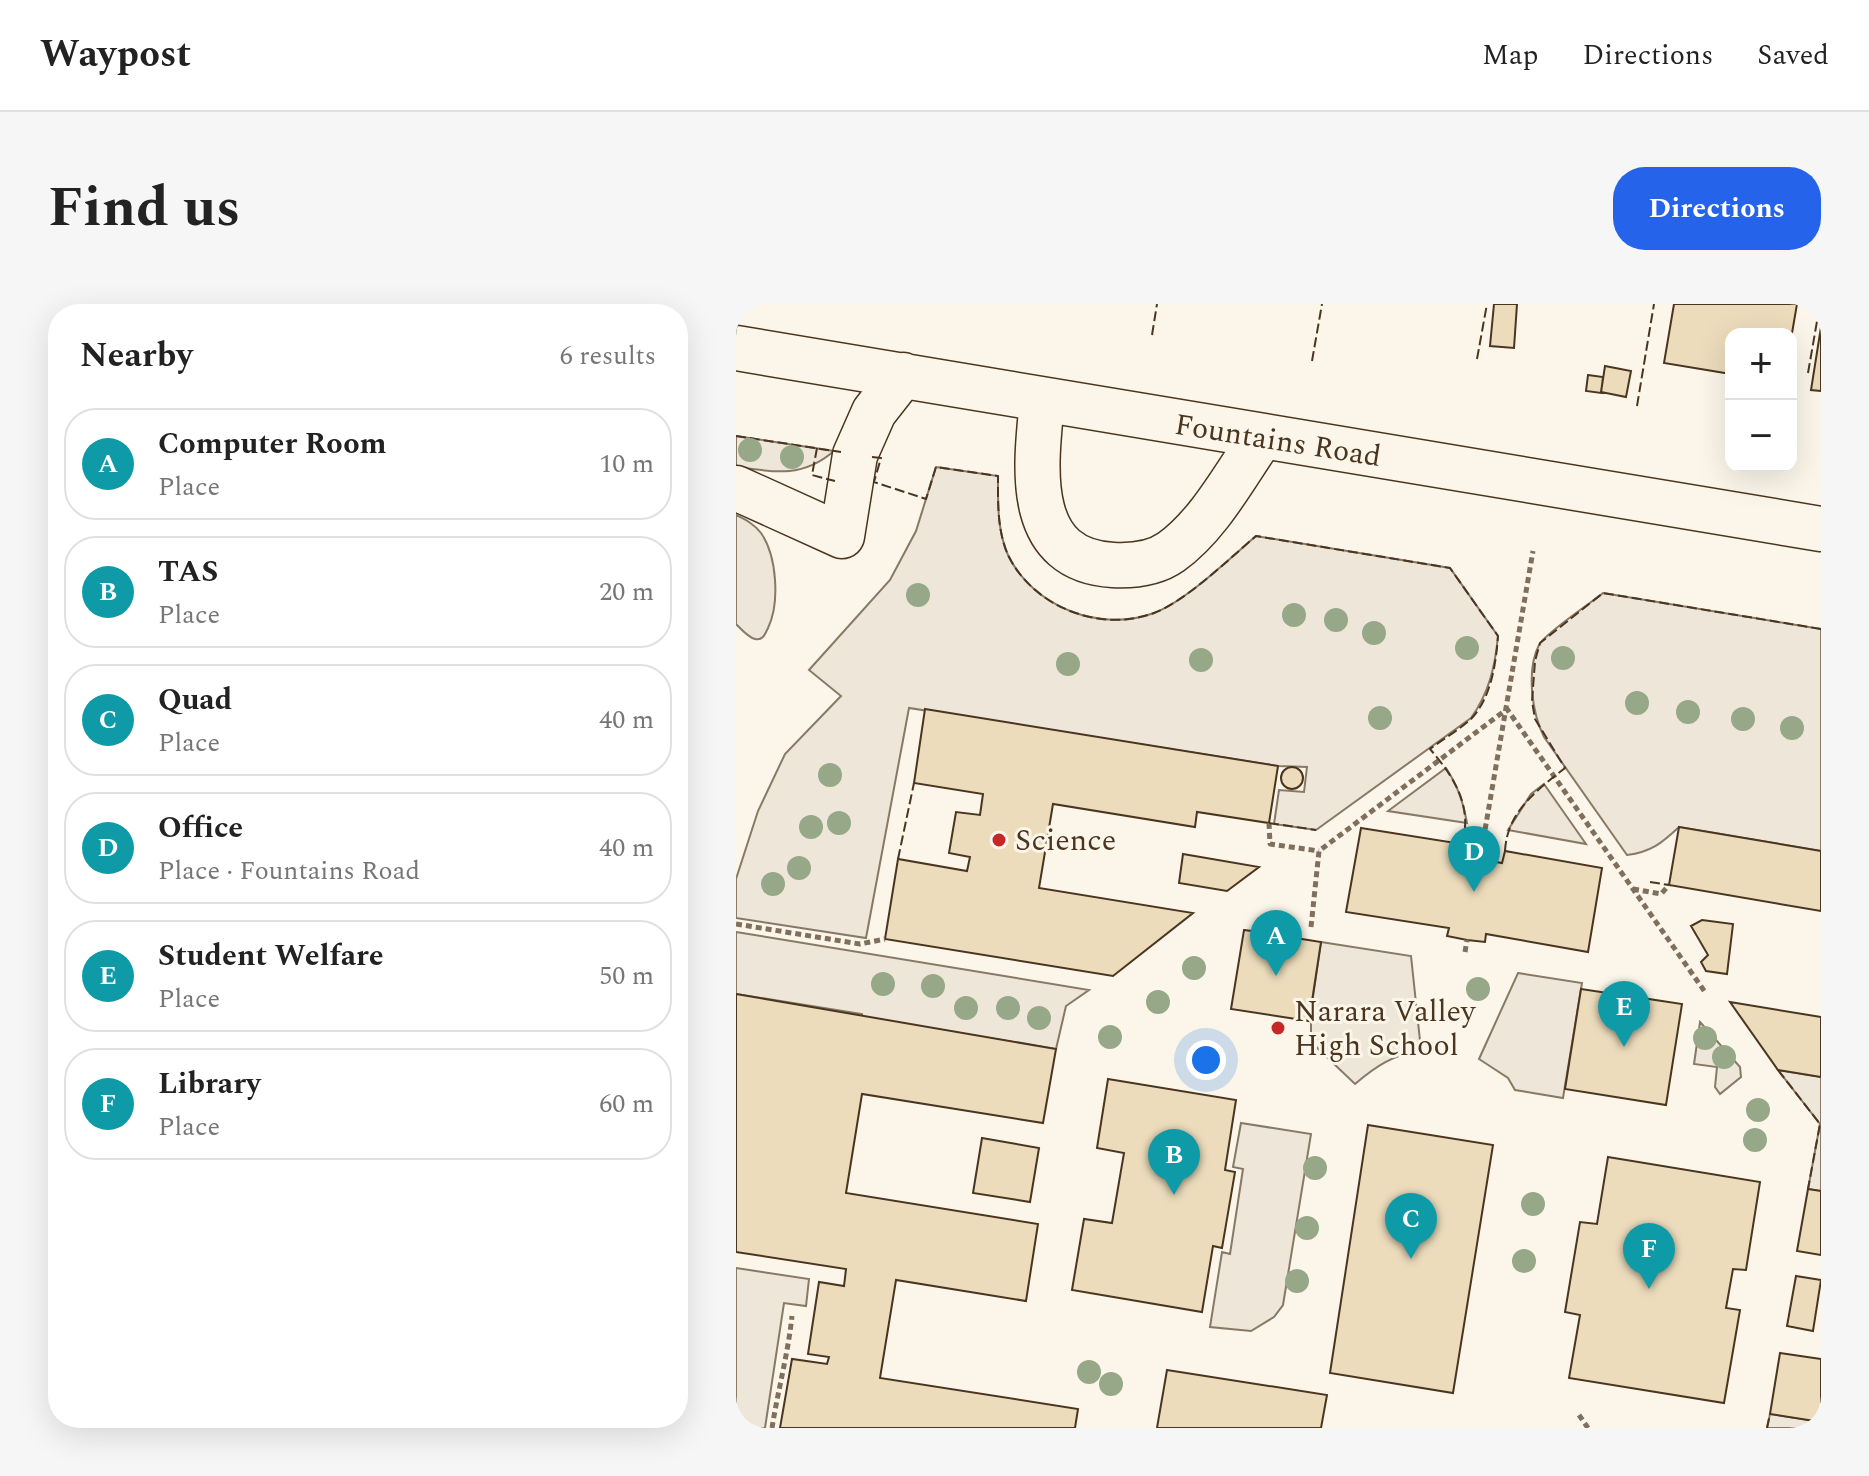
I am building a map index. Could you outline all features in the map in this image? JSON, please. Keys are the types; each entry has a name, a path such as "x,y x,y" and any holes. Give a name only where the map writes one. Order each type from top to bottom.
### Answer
{"street":[{"name":"Fountains Road","path":"736,348 1821,529"},
{"path":"736,488 842,536 855,455 874,412 903,375"},
{"path":"1042,401 1036,470 1039,503 1051,532 1069,551 1099,564 1137,566 1170,553 1199,526 1261,438"}],"path":[{"path":"1480,859 1533,551"},
{"path":"1269,823 1270,844 1319,851 1507,709"},
{"path":"1507,709 1705,992"},
{"path":"1311,927 1319,851"},
{"path":"1632,889 1661,894 1669,885"},
{"path":"736,924 860,944 885,939"},
{"path":"1465,952 1467,940"},
{"path":"772,1428 792,1316"},
{"path":"1579,1415 1588,1428"}],"shaded area":[{"path":"736,436 834,451 801,469 752,469 736,466"},
{"path":"936,467 998,476 1002,536 1008,555 1019,573 1051,601 1091,617 1112,620 1154,613 1207,579 1256,536 1450,568 1498,636 1487,689 1471,718 1316,830 1274,824 1279,790 1304,792 1307,767 1278,766 909,708 866,938 736,918 736,879 758,811 785,754 841,696 809,670 890,580 916,531"},
{"path":"736,515 761,533 771,554 775,580 774,606 768,628 760,639 750,637 736,624"},
{"path":"1603,593 1821,629 1821,851 1679,827 1656,846 1627,855 1544,737 1536,716 1532,691 1533,667 1539,645 1558,626"},
{"path":"1446,768 1460,794 1467,823 1388,811"},
{"path":"1544,784 1586,844 1508,830 1531,794"},
{"path":"736,932 1089,990 1066,1006 1056,1049 736,994"},
{"path":"1321,942 1411,956 1421,1050 1385,1062 1355,1084 1311,1042 1311,1012 1314,1014 1311,1010"},
{"path":"1518,973 1582,983 1563,1098 1515,1090 1508,1078 1479,1059"},
{"path":"1700,1022 1740,1067 1741,1077 1720,1094 1715,1087 1717,1067 1694,1064"},
{"path":"1778,1070 1821,1077 1821,1191 1808,1189 1820,1124"},
{"path":"1241,1123 1311,1134 1283,1305 1274,1317 1251,1331 1210,1327 1222,1252 1230,1254 1243,1169 1233,1167"},
{"path":"736,1268 809,1279 806,1306 784,1303 765,1428 736,1428"},
{"path":"1770,1414 1821,1422 1821,1428 1767,1428"}],"building":[{"path":"1494,304 1517,304 1514,348 1490,346"},
{"path":"1674,304 1797,304 1793,328 1725,328 1725,373 1664,363"},
{"path":"1821,327 1821,391 1811,390"},
{"path":"1605,366 1631,371 1626,397 1601,392"},
{"path":"1588,375 1603,377 1601,393 1586,391"},
{"name":"Science","path":"925,709 1278,766 1269,823 1197,812 1195,827 1053,804 1039,888 1193,913 1113,976 885,939 898,859 967,871 970,857 949,853 956,812 980,815 983,794 914,783"},
{"path":"1288,767 1296,767 1303,778 1296,789 1288,789 1281,782 1281,774"},
{"path":"1679,827 1821,851 1821,911 1669,885"},
{"path":"1361,828 1462,844 1460,856 1502,863 1505,851 1602,868 1588,952 1486,934 1485,942 1467,940 1447,936 1449,928 1346,912"},
{"path":"1183,854 1259,867 1227,891 1179,883"},
{"path":"1702,920 1733,924 1727,974 1706,971 1701,962 1708,955 1691,926"},
{"path":"1244,930 1276,934 1275,941 1288,942 1289,937 1321,942 1309,1021 1231,1009"},
{"path":"1581,989 1621,995 1621,1002 1641,1005 1642,998 1682,1004 1666,1105 1565,1089"},
{"path":"736,994 1056,1049 1043,1123 862,1094 846,1193 1038,1224 1026,1301 896,1280 880,1378 1078,1409 1075,1428 780,1428 792,1359 827,1364 829,1357 808,1354 819,1282 844,1286 846,1269 736,1252"},
{"path":"1730,1002 1821,1017 1821,1077 1778,1070"},
{"path":"1108,1079 1236,1100 1225,1170 1235,1172 1222,1248 1213,1246 1202,1312 1072,1290 1084,1219 1112,1223 1124,1153 1097,1148"},
{"path":"1368,1125 1493,1145 1453,1393 1330,1373"},
{"path":"982,1138 1039,1148 1030,1202 973,1193"},
{"path":"1608,1157 1760,1182 1746,1270 1733,1269 1726,1308 1740,1310 1724,1403 1569,1378 1580,1315 1565,1312 1580,1222 1597,1224"},
{"path":"1808,1189 1821,1191 1821,1255 1797,1251"},
{"path":"1796,1276 1821,1280 1813,1331 1787,1326"},
{"path":"1780,1353 1821,1359 1821,1422 1770,1414"},
{"path":"1167,1370 1327,1395 1321,1428 1157,1428"}],"fence":[{"path":"1152,335 1157,304"},
{"path":"1312,361 1322,304"},
{"path":"1477,359 1487,304"},
{"path":"1637,406 1654,304"},
{"path":"1808,373 1820,304"},
{"path":"736,436 841,452"},
{"path":"817,448 812,475 835,481"},
{"path":"872,457 881,458 874,482 926,499 936,467 998,476 1002,536 1008,555 1019,573 1051,601 1091,617 1112,620 1154,613 1207,579 1256,536 1450,568 1498,636 1491,680 1478,711 1430,749 1447,770 1459,793 1465,817 1462,844"},
{"path":"1505,851 1507,837 1517,814 1534,794 1565,768 1535,719 1532,701 1535,661 1540,643 1603,593 1821,629"},
{"path":"898,859 914,783"},
{"path":"1269,823 1316,830"},
{"path":"1650,882 1669,885"},
{"path":"1778,1070 1820,1124 1808,1189"},
{"path":"1767,1428 1770,1414"}],"place":[{"name":"Science","path":"999,840"},
{"name":"Office","path":"1474,892"},
{"name":"Computer Room","path":"1276,976"},
{"name":"Narara Valley High School","path":"1278,1028"},
{"name":"Student Welfare","path":"1624,1047"},
{"name":"TAS","path":"1174,1195"},
{"name":"Quad","path":"1411,1259"},
{"name":"Library","path":"1649,1289"}]}
